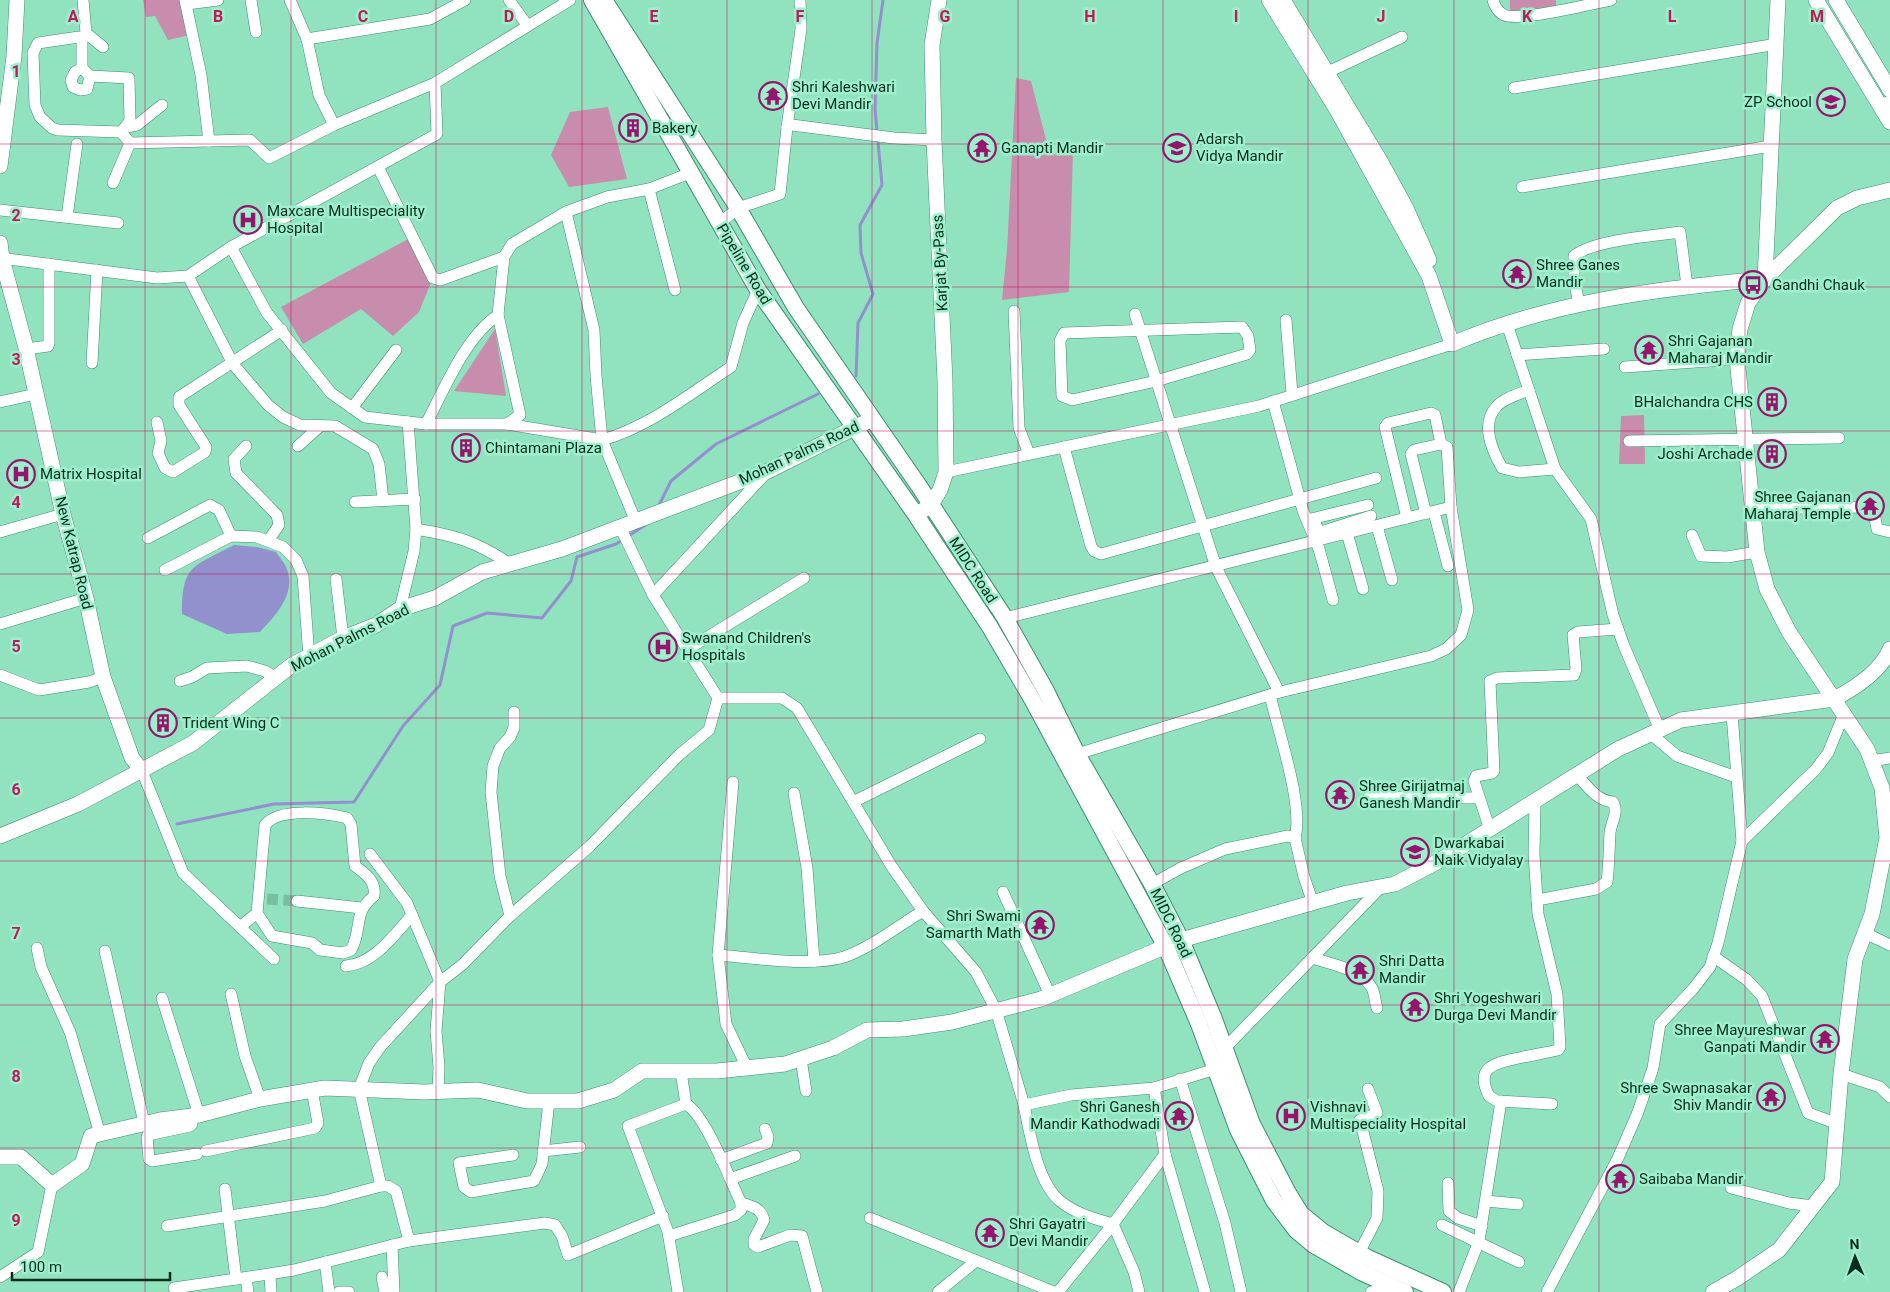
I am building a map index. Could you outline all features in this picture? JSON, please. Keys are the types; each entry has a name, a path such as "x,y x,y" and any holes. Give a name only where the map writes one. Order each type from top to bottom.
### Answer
{"main road":[{"name":"Pipeline Road","path":"592,0 758,290 916,515"},
{"name":"Pipeline Road","path":"604,0 738,208 778,280 930,505"},
{"name":"MIDC Road","path":"930,505 1005,618 1046,691 1077,754 1152,884 1174,944 1199,1024 1288,1194 1301,1214 1323,1232 1359,1253 1441,1292"},
{"name":"MIDC Road","path":"916,515 990,627 1174,944 1224,1049 1222,1067 1238,1130 1284,1218 1314,1245 1360,1272 1401,1290"}],"street":[{"path":"0,166 14,56 17,0"},
{"path":"83,0 86,33 103,47"},
{"path":"209,141 200,75 186,2 218,0"},
{"path":"251,0 256,32"},
{"path":"290,0 307,39 319,95 334,125"},
{"path":"307,39 430,19 465,0"},
{"path":"509,0 527,25"},
{"path":"130,143 250,140 269,158 334,125 435,83 570,0"},
{"path":"720,223 738,208 780,194 787,127 801,29 800,0"},
{"name":"Karjat By-Pass","path":"916,515 930,505 940,490 946,472 945,381 934,140 932,45 939,0"},
{"path":"1269,0 1337,110 1429,276 1456,343"},
{"path":"1283,0 1328,72 1406,208 1421,238 1456,343"},
{"path":"1493,0 1494,6 1504,15 1522,16 1611,0"},
{"path":"1765,279 1778,0"},
{"path":"1816,0 1885,103 1890,122"},
{"path":"1836,0 1890,90"},
{"path":"124,129 130,121 129,78 86,72 82,41 79,37 38,43 33,53 35,105 40,117 52,128 58,130 124,129 137,125 162,105"},
{"path":"1328,72 1402,37"},
{"path":"1514,88 1777,44"},
{"path":"1,258 157,278 188,276 231,247 437,134 435,83"},
{"path":"787,127 792,125 871,133 894,138 934,140"},
{"path":"113,183 130,143 124,129"},
{"path":"68,217 77,144"},
{"path":"1522,188 1771,146"},
{"path":"378,167 433,278 440,280 504,257"},
{"path":"507,424 520,415 498,315 504,257 512,244 566,212 607,197 649,189 690,173"},
{"path":"649,189 675,290"},
{"path":"1713,1292 1779,1250 1832,1182 1841,1074 1855,959 1872,914 1886,864 1887,838 1882,788 1867,749 1789,632 1768,589 1757,552 1747,439 1737,359 1740,329 1748,303 1765,279 1837,208 1857,198 1890,190"},
{"path":"0,210 118,223"},
{"path":"566,212 594,330 602,440 638,521"},
{"path":"1579,305 1574,278 1574,256 1583,249 1608,243 1680,232 1687,286"},
{"name":"New Katrap Road","path":"0,243 1,258 26,349 63,514 86,598 103,677 132,758 142,771"},
{"path":"231,247 267,313 331,392 365,416 426,424 507,424 602,440 618,436 663,412 731,367 743,323 758,290"},
{"path":"26,349 48,346 49,343 49,264"},
{"path":"92,363 97,270"},
{"path":"188,276 233,364 268,405 283,417 300,425 335,426 373,449 378,464 383,500"},
{"path":"946,472 1274,401 1456,343 1475,333 1579,305 1687,286 1765,279"},
{"path":"1014,311 1019,428 1029,454"},
{"path":"1077,754 1279,692 1216,567 1135,314"},
{"path":"426,424 456,367 485,324 498,315"},
{"path":"1286,320 1292,394"},
{"path":"1507,324 1555,469 1591,519 1618,629 1656,732 1677,756 1736,777"},
{"path":"1237,326 1242,327 1248,336 1250,350 1247,354 1156,381 1072,400 1062,396 1060,341 1064,333 1141,332 1237,326"},
{"path":"157,422 161,441 158,453 172,472 205,452 206,447 178,401 179,397 233,364 282,330"},
{"path":"1517,355 1604,349"},
{"path":"352,408 396,350"},
{"path":"1624,367 1737,359"},
{"path":"1528,390 1498,405 1492,414 1488,427 1490,441 1502,468 1520,472 1555,469"},
{"path":"0,402 36,394"},
{"path":"1274,401 1300,498 1318,531 1328,534"},
{"path":"1407,518 1385,427 1388,423 1433,414 1441,444"},
{"name":"Mohan Palms Road","path":"0,836 78,804 193,743 292,665 343,638 376,625 400,609 435,598 482,572 622,531 638,521 697,496 768,471 872,419"},
{"path":"400,609 414,551 416,529 408,422"},
{"path":"298,446 319,427"},
{"path":"1629,442 1839,438"},
{"path":"1273,694 1431,656 1446,649 1461,635 1468,610 1451,507 1447,447 1441,444 1412,451 1448,566"},
{"path":"246,446 234,459 234,466 236,473 277,515 278,525 268,542"},
{"path":"1064,447 1091,546 1097,554 1113,553 1203,525 1376,478"},
{"path":"654,596 768,471"},
{"path":"355,502 415,499"},
{"path":"148,538 210,505 218,510 231,536"},
{"path":"1310,519 1407,518 1451,507"},
{"path":"1753,509 1866,507"},
{"path":"0,532 63,514"},
{"path":"1874,518 1877,529 1890,532"},
{"path":"1310,519 1333,600"},
{"path":"1005,618 1315,541 1328,534 1349,530 1370,519"},
{"path":"1370,519 1392,580"},
{"path":"416,529 456,536 483,546 510,564"},
{"path":"1349,530 1363,589"},
{"path":"381,1186 359,1089 369,1064 381,1046 440,982 480,948 510,916 590,846 678,756 709,730 718,698 654,596 622,531"},
{"path":"1692,535 1701,556 1727,557 1757,552"},
{"path":"165,570 231,536 257,537 283,547 296,560 304,576 309,657"},
{"path":"688,649 804,578"},
{"path":"336,579 343,638"},
{"path":"0,624 86,598"},
{"path":"1490,830 1474,778 1494,771 1490,681 1497,678 1574,675 1576,669 1573,635 1586,631 1618,629"},
{"path":"0,1276 38,1252 52,1185 82,1164 91,1136 195,1115 260,1099 312,1090 359,1089 438,1092 478,1090 526,1101 578,1101 614,1090 642,1071 682,1072 785,1064 832,1048 867,1030 903,1029 952,1022 1050,995 1174,944 1313,903 1395,884 1437,862 1490,830 1618,749 1681,720 1834,699 1848,692 1885,662 1890,649"},
{"path":"180,680 192,677 207,668 247,666 265,671 276,678"},
{"path":"0,675 39,690 89,682 103,677"},
{"path":"1273,694 1296,804 1298,828 1295,838 1304,878 1313,903"},
{"path":"718,698 782,698 797,708 855,801 892,868 923,911 976,972 996,1010 1024,1105 1031,1142 1043,1177 1059,1201 1084,1216 1113,1224"},
{"path":"510,916 500,876 491,792 493,766 500,748 512,732 514,712"},
{"path":"1547,1292 1618,1158 1638,1112 1653,1068 1660,1024 1693,989 1710,967 1742,841 1732,714"},
{"path":"1742,841 1816,770 1828,753 1844,714"},
{"path":"855,801 980,739"},
{"path":"1871,761 1890,758"},
{"path":"142,771 183,873 274,959"},
{"path":"1537,900 1596,889 1607,882 1610,830 1615,820 1615,806 1613,802 1602,801 1591,792 1577,775"},
{"path":"733,782 718,955 726,1024 747,1068"},
{"path":"794,793 807,868 814,961"},
{"path":"1369,797 1479,798"},
{"path":"1536,802 1534,854 1538,914 1556,994 1560,1047 1558,1050 1492,1064 1485,1074 1485,1086 1492,1099 1552,1104"},
{"path":"240,927 257,914 262,899 265,825 270,818 284,814 336,815 347,818 351,824 355,866 368,876 375,886 374,896 362,908 359,914 355,943 351,950 342,953 320,950 312,943 272,936 257,914"},
{"path":"1152,884 1181,868 1225,848 1281,836 1295,838"},
{"path":"370,854 407,903 440,982 436,1030 439,1067 438,1092"},
{"path":"1224,1049 1382,886"},
{"path":"1003,892 1050,995"},
{"path":"297,901 362,908"},
{"path":"718,955 814,961 845,956 923,911"},
{"path":"346,966 366,961 412,915"},
{"path":"1865,933 1890,945"},
{"path":"37,948 41,968 70,1032 100,1134"},
{"path":"104,951 144,1124"},
{"path":"1713,956 1747,980 1762,996 1808,1113 1838,1124"},
{"path":"1312,958 1350,970 1362,978 1372,988 1377,1008"},
{"path":"231,994 245,1056 260,1099"},
{"path":"162,998 195,1115 190,1126 148,1135 146,1138 148,1154 152,1161 201,1153 315,1128 318,1123 312,1090"},
{"path":"801,1059 806,1091"},
{"path":"1024,1105 1071,1095 1154,1088 1222,1067"},
{"path":"682,1072 686,1104"},
{"path":"1841,1074 1880,1087 1890,1097"},
{"path":"1180,1080 1225,1223 1241,1292"},
{"path":"1154,1088 1165,1154 1205,1292"},
{"path":"1359,1253 1378,1218 1378,1191 1360,1120 1377,1113 1368,1089"},
{"path":"513,1155 460,1163 464,1187 470,1192 534,1181 540,1170 549,1101"},
{"path":"1459,1292 1479,1241 1502,1101"},
{"path":"669,1236 735,1215 741,1210 741,1203 704,1127 693,1108 686,1104"},
{"path":"678,1292 669,1236 628,1126 686,1104"},
{"path":"721,1160 767,1143 768,1137 765,1129"},
{"path":"543,1151 580,1147"},
{"path":"870,1218 976,1261 1060,1291 1165,1154"},
{"path":"730,1179 796,1156"},
{"path":"0,1157 21,1157 52,1185"},
{"path":"1448,1183 1449,1211 1458,1218 1482,1226"},
{"path":"166,1226 325,1201 381,1186 388,1186 396,1190 409,1241"},
{"path":"1731,1188 1789,1203 1813,1206"},
{"path":"225,1189 241,1278 248,1292"},
{"path":"1486,1201 1518,1204"},
{"path":"741,1203 758,1209 764,1220 754,1239 754,1245 758,1247 790,1235 802,1236 817,1292"},
{"path":"174,1288 270,1275 409,1241 546,1223 555,1225 562,1236 568,1255 662,1216"},
{"path":"1113,1224 1134,1272 1139,1292"},
{"path":"1442,1226 1479,1241 1520,1262"},
{"path":"392,1245 394,1292"},
{"path":"938,1292 976,1261"},
{"path":"325,1262 329,1292"},
{"path":"270,1275 271,1292"},
{"path":"382,1277 385,1292"},
{"path":"1371,1292 1401,1290"},
{"path":"338,1292 349,1292"}],"shaded area":[{"path":"143,0 181,0 190,35 168,40 155,16 146,17"},
{"path":"1510,0 1556,0 1556,6 1510,11"},
{"path":"1016,78 1031,81 1050,155 1073,150 1069,292 1002,300 1007,250"},
{"path":"608,107 627,179 569,187 551,155 570,112"},
{"path":"412,237 432,280 419,312 393,336 361,309 303,344 281,307"},
{"path":"495,329 506,396 454,391"},
{"path":"1644,415 1645,464 1619,464 1621,416"},
{"path":"234,545 257,547 276,552 287,569 289,587 287,595 278,611 260,632 227,634 182,614 184,585 193,569 200,563"}],"waterway":[{"path":"856,376 858,323 873,294 861,253 860,225 882,185 875,109 877,43 883,0"},
{"path":"658,507 671,481 716,444 818,394"},
{"path":"177,824 274,804 354,802 403,726 440,685 453,626 487,613 542,618 571,581 577,557 616,544 647,524"}],"tunnel":[{"path":"267,899 297,901"}],"place":[{"name":"Shri Kaleshwari Devi Mandir","path":"773,96"},
{"name":"ZP School","path":"1831,102"},
{"name":"Bakery","path":"633,128"},
{"name":"Ganapti Mandir","path":"982,148"},
{"name":"Adarsh Vidya Mandir","path":"1177,148"},
{"name":"Maxcare Multispeciality Hospital","path":"248,220"},
{"name":"Shree Ganes Mandir","path":"1517,274"},
{"name":"Gandhi Chauk","path":"1753,285"},
{"name":"Shri Gajanan Maharaj Mandir","path":"1649,350"},
{"name":"BHalchandra CHS","path":"1772,402"},
{"name":"Chintamani Plaza","path":"466,448"},
{"name":"Joshi Archade","path":"1772,454"},
{"name":"Matrix Hospital","path":"21,474"},
{"name":"Shree Gajanan Maharaj Temple","path":"1870,506"},
{"name":"Swanand Children's Hospitals","path":"663,647"},
{"name":"Trident Wing C","path":"163,723"},
{"name":"Shree Girijatmaj Ganesh Mandir","path":"1340,795"},
{"name":"Dwarkabai Naik Vidyalay","path":"1415,852"},
{"name":"Shri Swami Samarth Math","path":"1040,925"},
{"name":"Shri Datta Mandir","path":"1360,970"},
{"name":"Shri Yogeshwari Durga Devi Mandir","path":"1415,1007"},
{"name":"Shree Mayureshwar Ganpati Mandir","path":"1825,1039"},
{"name":"Shree Swapnasakar Shiv Mandir","path":"1771,1097"},
{"name":"Shri Ganesh Mandir Kathodwadi","path":"1179,1116"},
{"name":"Vishnavi Multispeciality Hospital","path":"1291,1116"},
{"name":"Saibaba Mandir","path":"1620,1179"},
{"name":"Shri Gayatri Devi Mandir","path":"990,1233"}]}
